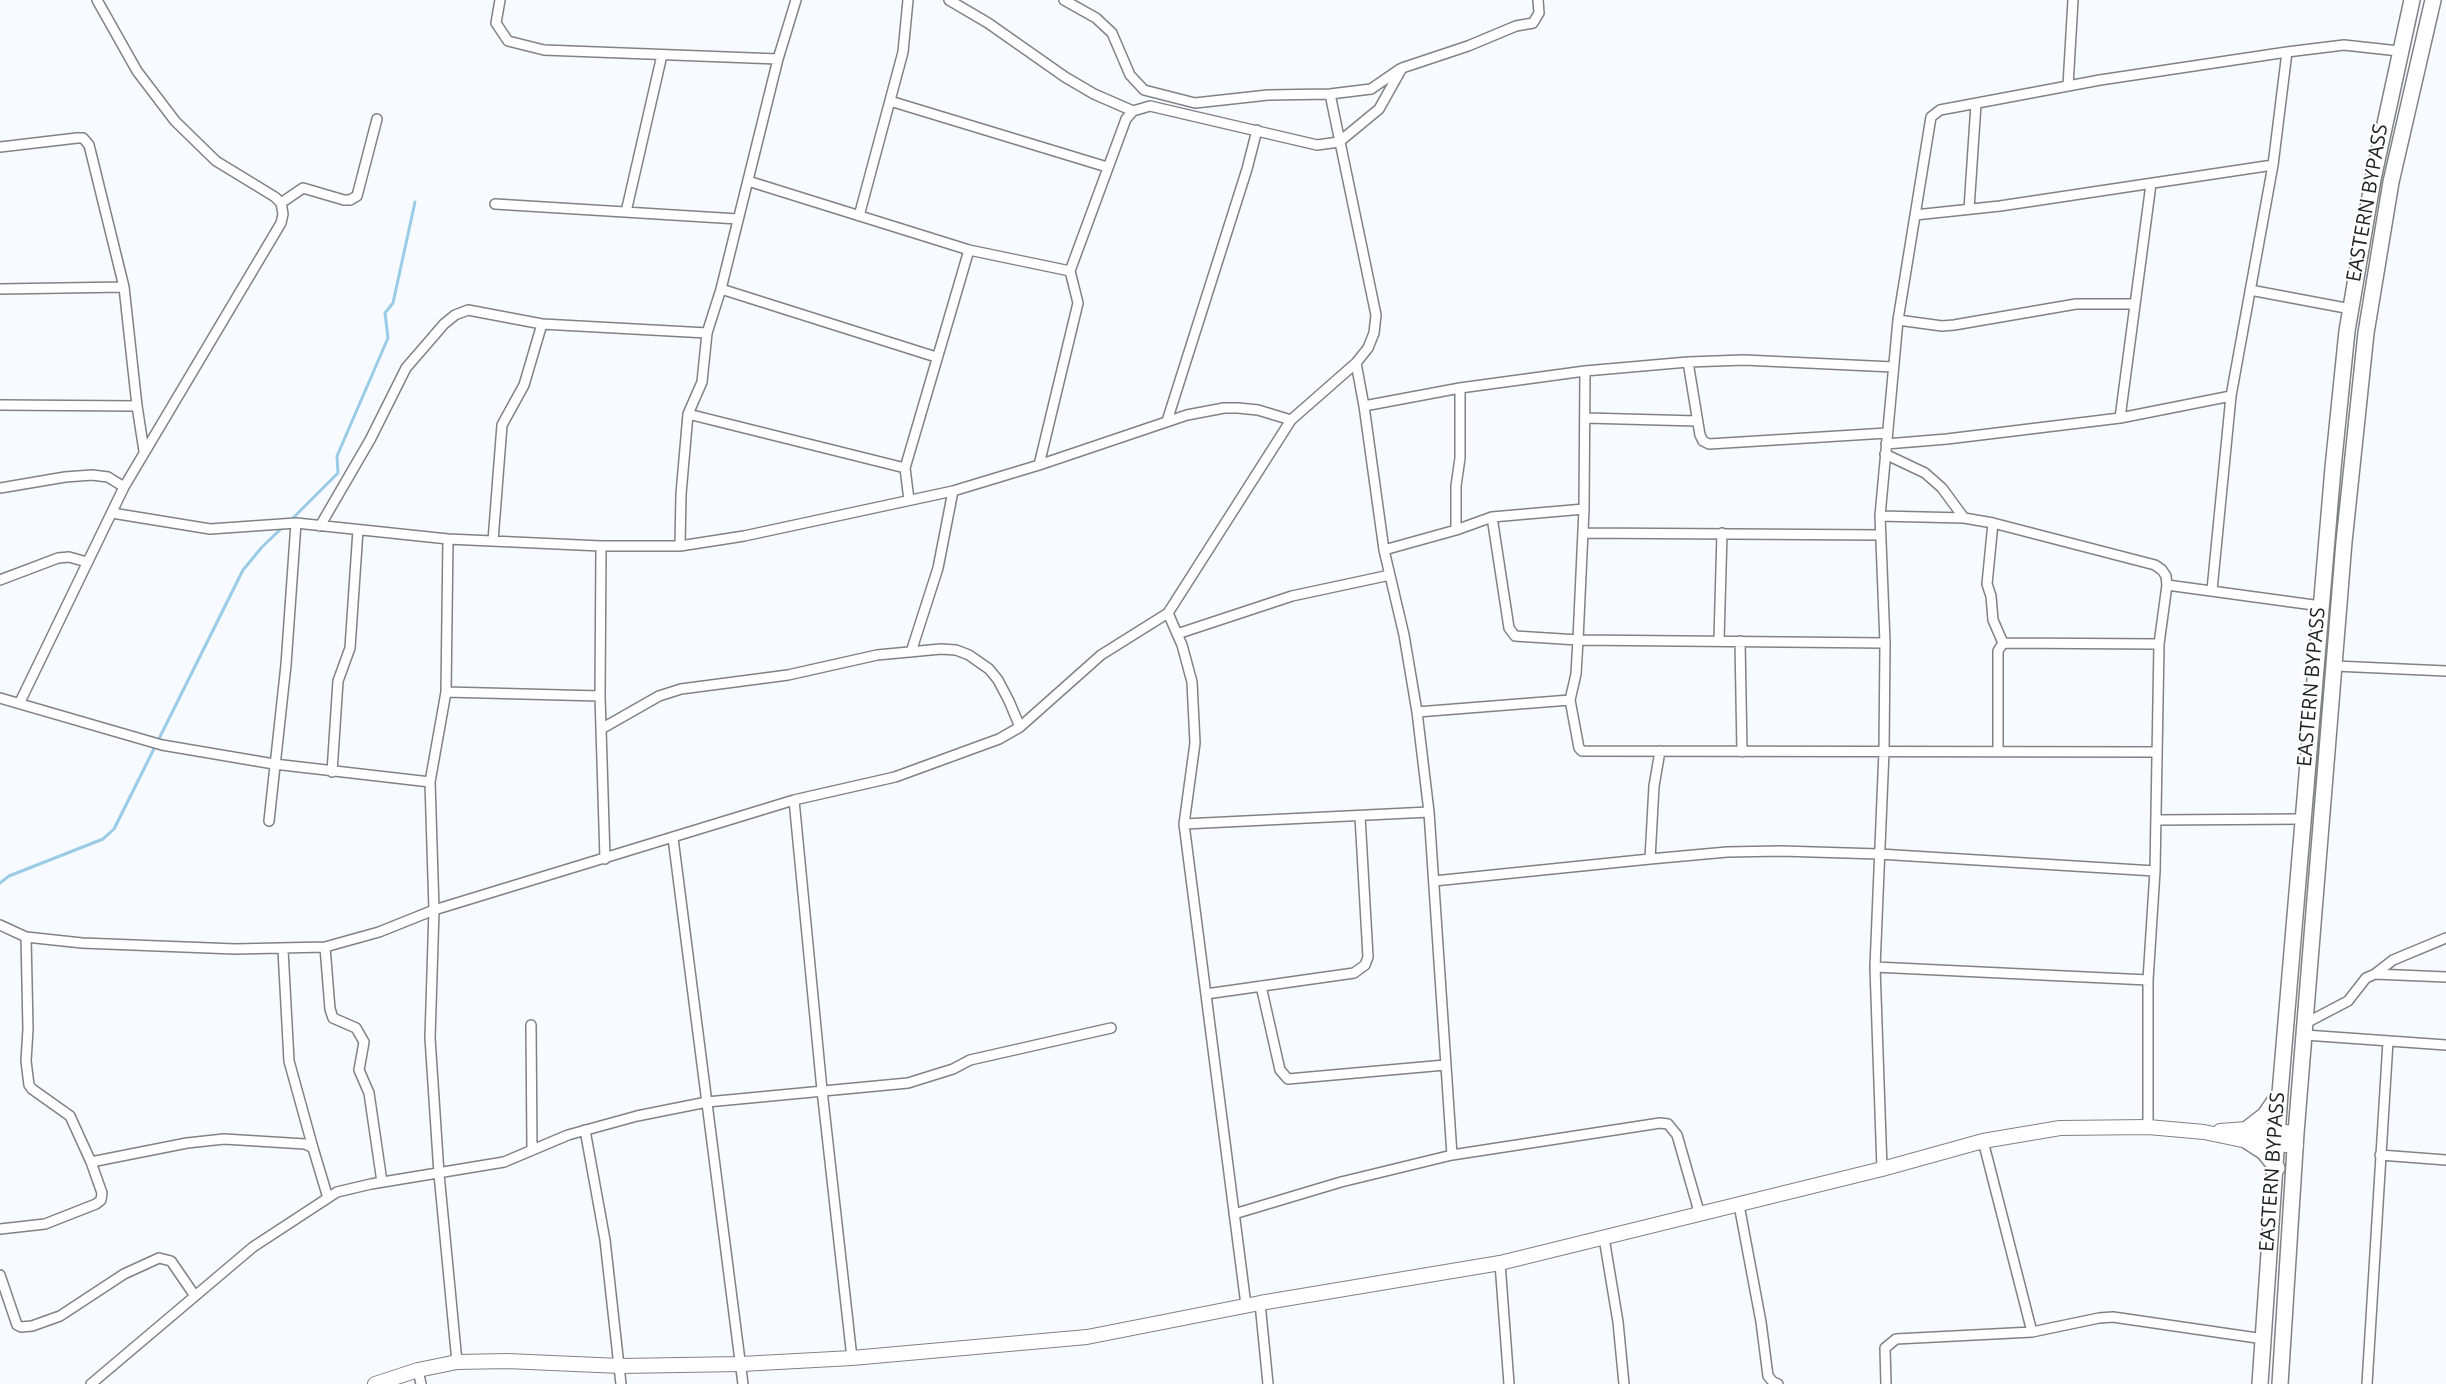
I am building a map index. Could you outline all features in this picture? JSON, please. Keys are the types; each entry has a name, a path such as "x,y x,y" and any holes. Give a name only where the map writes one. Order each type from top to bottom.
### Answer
{"main road":[{"name":"EASTERN BYPASS","path":"2260,1384 2277,1168 2280,1093 2333,468 2351,309 2373,179 2399,51 2412,0"},
{"name":"EASTERN BYPASS","path":"2280,1384 2296,1139 2344,542 2366,333 2391,182 2433,0"},
{"path":"2277,1168 2247,1135 2280,1093"}],"street":[{"path":"20,702 124,487 281,223 283,214 281,203 216,161 175,121 137,71 97,0"},
{"path":"500,0 496,23 508,41 544,50 778,59"},
{"path":"680,546 681,494 688,414 702,382 708,333 778,59 796,0"},
{"path":"859,216 903,52 908,0"},
{"path":"952,0 1065,77 1094,94 1133,111"},
{"path":"1064,0 1096,18 1112,33 1130,75 1144,90 1196,103 1268,94 1330,94 1371,89 1402,68 1467,46 1516,26 1533,23 1539,14 1538,0"},
{"path":"2068,86 2073,0"},
{"path":"1881,1169 1875,967 1884,751 1885,643 1881,516 1898,320 1931,117 1940,110 2068,86 2287,52 2344,45 2399,51"},
{"path":"2212,590 2231,396 2272,165 2287,52"},
{"path":"626,212 662,55"},
{"path":"1039,465 1078,303 1070,271 1107,167 1126,119 1133,111 1150,106 1317,145 1339,142 1379,109 1402,68"},
{"path":"0,926 26,937 82,943 283,950 325,947 379,932 434,910 794,800 895,777 999,739 1020,727 1101,655 1168,613 1291,420 1356,363 1371,341 1376,315 1330,94"},
{"path":"890,101 1107,167"},
{"path":"1969,209 1976,104"},
{"path":"281,203 303,188 344,200 357,196 377,119"},
{"path":"1167,421 1247,169 1257,130"},
{"path":"0,147 77,138 87,141 124,287 144,451"},
{"path":"1915,215 2151,184 2272,165"},
{"path":"748,180 969,250 1070,271"},
{"path":"2120,418 2151,184"},
{"path":"495,204 738,219"},
{"path":"909,500 905,468 969,250"},
{"path":"0,289 124,287"},
{"path":"721,289 936,357"},
{"path":"2250,290 2351,309"},
{"path":"1898,320 1954,326 2076,304 2135,304"},
{"path":"320,526 370,440 406,368 444,324 455,315 468,310 542,324 708,333"},
{"path":"493,541 502,424 526,379 542,324"},
{"path":"1364,406 1460,388 1585,371 1688,362 1744,360 1893,367"},
{"path":"1688,362 1697,421 1703,441 1709,444 1887,433"},
{"path":"1356,363 1384,550 1404,635 1417,712 1429,812 1452,1155"},
{"path":"1585,371 1583,533 1578,640 1570,700 1579,748 1582,751 2157,752"},
{"path":"1456,530 1456,486 1460,458 1460,388"},
{"path":"1886,444 2120,418 2231,396"},
{"path":"0,405 137,406"},
{"path":"112,513 210,529 280,522 448,539 601,546 680,546 744,536 953,491 1039,465 1167,421 1231,408 1258,410 1291,420"},
{"path":"688,414 905,468"},
{"path":"1586,418 1697,421"},
{"path":"1885,454 1925,472 1942,488 1964,518"},
{"path":"0,488 92,475 108,477 124,487"},
{"path":"912,652 938,568 953,491"},
{"path":"1384,550 1456,530 1492,517 1584,509"},
{"path":"1881,516 1964,518 1993,523 2155,565 2162,570 2167,585 2159,644 2155,871 2148,980 2148,1127"},
{"path":"1492,517 1510,632 1521,637 1578,640 1885,643"},
{"path":"269,821 286,666 295,523"},
{"path":"1993,523 1987,584 1991,596 1993,620 2003,643"},
{"path":"332,772 338,681 350,648 358,530"},
{"path":"1583,533 1881,535"},
{"path":"1719,640 1722,533"},
{"path":"448,539 446,692 430,782 434,910 430,1038 439,1174 457,1362"},
{"path":"601,546 600,696 605,859"},
{"path":"0,580 58,558 69,557 87,562"},
{"path":"1177,634 1283,598 1390,575"},
{"path":"2167,585 2321,606"},
{"path":"1168,613 1192,682 1195,743 1184,824 1234,1214 1268,1384"},
{"path":"1740,641 1742,752"},
{"path":"2003,643 2159,644"},
{"path":"1998,750 1998,651 2003,643"},
{"path":"601,729 650,700 681,689 788,675 877,655 941,649 956,650 982,664 998,680 1020,727"},
{"path":"2335,666 2446,671"},
{"path":"446,692 600,696"},
{"path":"0,698 162,745 274,764 430,782"},
{"path":"1417,712 1570,700"},
{"path":"1650,859 1654,786 1660,751"},
{"path":"794,800 822,1090 852,1358"},
{"path":"1184,824 1429,812"},
{"path":"1206,994 1354,973 1365,965 1368,957 1360,816"},
{"path":"2156,820 2303,819"},
{"path":"673,838 743,1384"},
{"path":"1434,881 1727,852 1781,851 1880,854 2155,871"},
{"path":"0,1229 45,1224 96,1204 101,1200 102,1193 70,1116 32,1089 29,1084 26,1060 26,937"},
{"path":"2306,1029 2348,1001 2366,978 2394,960 2446,938"},
{"path":"325,947 330,1009 333,1018 356,1028 364,1042 359,1070 369,1093 382,1182"},
{"path":"283,950 289,1061 328,1198"},
{"path":"1875,967 2148,980"},
{"path":"2375,974 2446,977"},
{"path":"1261,986 1280,1070 1288,1079 1445,1065"},
{"path":"531,1025 532,1150"},
{"path":"91,1384 253,1247 337,1192 382,1182 504,1162 568,1135 637,1116 707,1102 908,1083 953,1069 970,1060 1111,1028"},
{"path":"2306,1029 2388,1041 2446,1045"},
{"path":"2367,1384 2388,1041"},
{"path":"1234,1214 1341,1182 1452,1155 1659,1122 1668,1124 1677,1135 1700,1215"},
{"path":"375,1384 419,1377 457,1362 507,1361 620,1366 741,1364 852,1358 1087,1337 1253,1304 1500,1263 1700,1215 1983,1141 2060,1128 2148,1127 2296,1139"},
{"path":"585,1130 605,1240 621,1384"},
{"path":"91,1162 188,1143 224,1139 305,1144 313,1148"},
{"path":"1983,1141 2032,1332"},
{"path":"2380,1155 2446,1160"},
{"path":"1739,1205 1761,1322 1768,1376 1778,1384"},
{"path":"1604,1238 1618,1322 1624,1384"},
{"path":"0,1275 17,1325 21,1327 32,1326 60,1316 124,1274 159,1258 171,1261 195,1296"},
{"path":"1500,1263 1509,1384"},
{"path":"1886,1384 1885,1348 1896,1339 2032,1332 2113,1317 2264,1339"}],"waterway":[{"path":"289,522 338,473 337,456 388,338 385,313 393,303 415,202"},
{"path":"0,883 9,876 103,839 114,829 243,570 284,526"}]}
